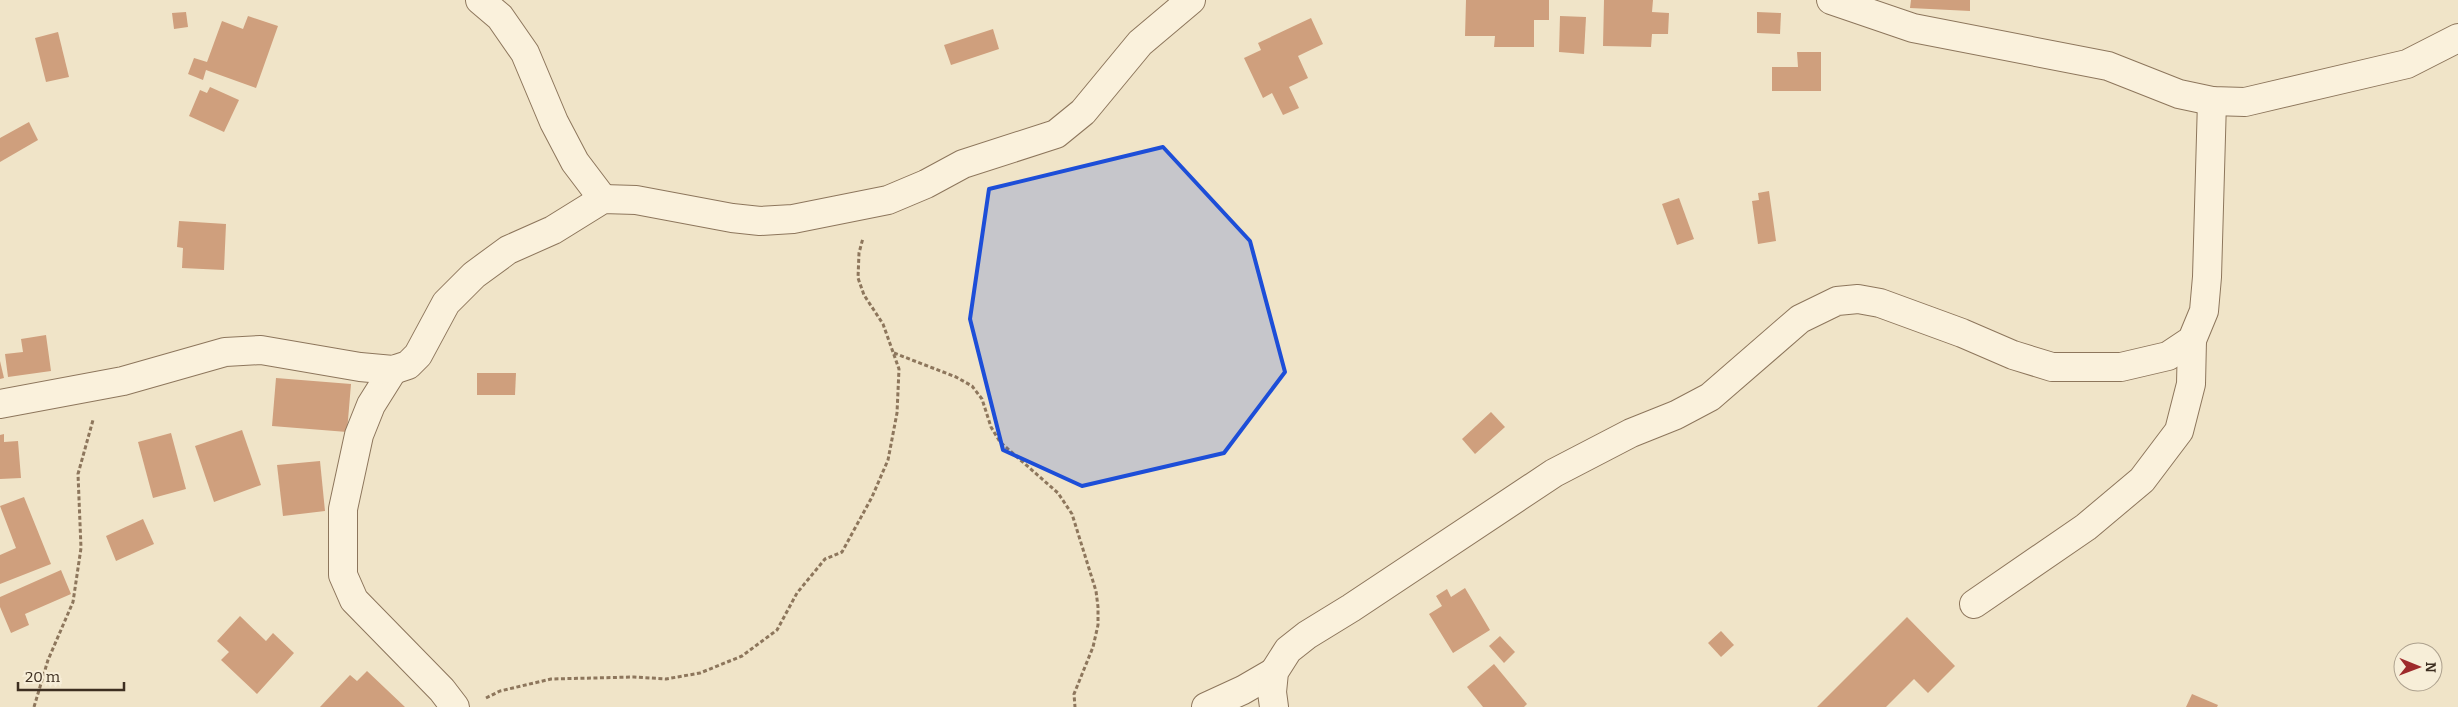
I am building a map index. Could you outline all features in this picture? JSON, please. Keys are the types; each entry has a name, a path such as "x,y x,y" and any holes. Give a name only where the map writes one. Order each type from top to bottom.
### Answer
{"street":[{"path":"480,0 500,17 525,53 554,122 575,162 603,199"},
{"path":"0,404 105,384 225,352 261,350 360,367 393,370 408,366 418,355 446,303 474,275 508,250 553,230 603,199 636,200 760,221 793,219 888,200 926,184 963,164 1056,134 1083,112 1140,43 1191,0"},
{"path":"1831,0 1913,28 2108,66 2179,94 2212,101 2245,102 2407,64 2458,38"},
{"path":"1974,604 2086,527 2142,480 2179,431 2191,384 2192,340 2204,311 2207,277 2212,101"},
{"path":"1274,707 1272,692 1274,672 1288,650 1307,635 1351,608 1554,473 1631,433 1676,415 1710,396 1800,319 1837,301 1858,299 1880,303 1962,333 2013,356 2052,368 2121,367 2168,356 2192,340"},
{"path":"393,370 372,405 359,435 343,509 343,575 354,600 442,690 455,707"},
{"path":"1206,707 1243,690 1274,672"}],"path":[{"path":"482,699 500,691 551,679 634,677 666,679 700,673 742,656 777,630 798,593 825,559 842,552 872,496 888,460 897,413 899,369 883,324 864,295 858,278 859,253 875,202"},
{"path":"893,353 956,377 972,386 982,399 990,427 1000,442 1058,493 1072,514 1096,591 1098,607 1098,625 1093,647 1074,694 1075,707"},
{"path":"34,707 48,660 73,602 81,548 78,474 105,384"}],"highlighted area":[{"path":"1163,147 1250,241 1285,372 1224,453 1082,486 1003,450 970,319 989,189"}],"building":[{"path":"1466,0 1549,0 1549,20 1534,20 1534,47 1494,47 1495,36 1465,36"},
{"path":"1604,0 1653,0 1652,12 1669,13 1668,34 1652,34 1651,47 1603,46"},
{"path":"1911,0 1970,0 1970,11 1910,8"},
{"path":"186,12 188,27 174,29 172,13"},
{"path":"1757,12 1781,13 1780,34 1757,33"},
{"path":"248,16 278,26 256,88 206,70 203,80 188,74 194,58 207,62 222,21 243,29"},
{"path":"1560,16 1586,17 1584,54 1559,52"},
{"path":"1311,18 1323,44 1298,56 1308,78 1289,87 1299,108 1283,115 1272,93 1263,98 1244,58 1261,50 1258,43"},
{"path":"993,29 999,49 951,65 944,45"},
{"path":"58,32 69,77 46,82 35,38"},
{"path":"1797,52 1821,52 1821,91 1772,91 1772,67 1798,67"},
{"path":"210,87 239,100 224,132 189,116 200,90 207,93"},
{"path":"29,122 38,140 0,162 0,138"},
{"path":"1769,191 1776,241 1758,244 1752,201 1759,200 1758,193"},
{"path":"1679,198 1694,239 1677,245 1662,204"},
{"path":"179,221 226,224 224,270 182,268 183,248 177,247"},
{"path":"46,335 51,371 8,377 5,354 23,352 21,339"},
{"path":"0,361 4,378 0,379"},
{"path":"477,373 516,373 515,395 477,395"},
{"path":"276,378 351,384 347,432 272,426"},
{"path":"1491,412 1505,427 1475,454 1462,439"},
{"path":"242,430 261,485 214,502 195,446"},
{"path":"171,433 186,489 153,498 138,442"},
{"path":"4,434 4,442 18,441 21,478 0,479 0,435"},
{"path":"320,461 325,511 283,516 277,465"},
{"path":"24,497 51,564 0,584 0,555 16,548 0,506"},
{"path":"143,519 154,544 116,561 106,536"},
{"path":"61,570 71,594 25,614 29,625 11,633 0,607 0,597"},
{"path":"1465,588 1490,630 1453,653 1429,614 1442,606 1436,596 1447,589 1451,597"},
{"path":"240,616 266,641 273,633 294,653 257,694 221,660 229,652 217,641"},
{"path":"1907,617 1955,666 1928,693 1914,679 1886,707 1817,707"},
{"path":"1721,631 1734,645 1721,657 1708,643"},
{"path":"1500,636 1515,652 1504,663 1489,646"},
{"path":"1494,664 1527,704 1524,707 1483,707 1467,687"},
{"path":"367,671 405,707 320,707 350,675 357,681"},
{"path":"2192,694 2218,705 2217,707 2186,707"}]}
